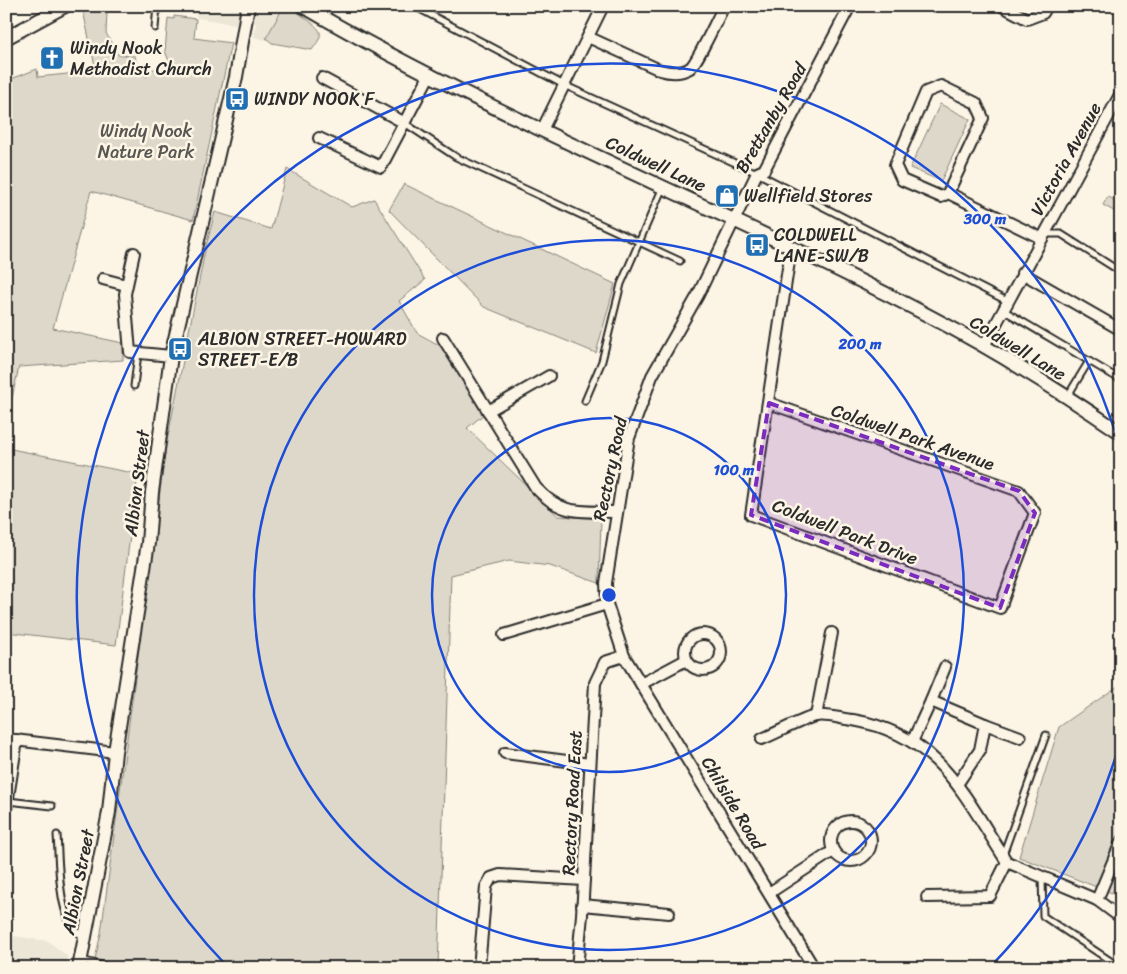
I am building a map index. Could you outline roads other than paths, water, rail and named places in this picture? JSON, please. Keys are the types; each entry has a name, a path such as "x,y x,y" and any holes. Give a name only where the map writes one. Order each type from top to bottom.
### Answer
{"street":[{"path":"6,38 65,6"},
{"name":"Albion Street","path":"80,964 109,812 115,752 148,543 152,492 171,356 236,77 248,6"},
{"name":"Coldwell Lane","path":"303,6 324,19 430,74 542,130 734,219 931,316 1067,397 1121,433"},
{"path":"542,130 604,6"},
{"path":"588,37 660,70 671,73 681,72 692,67 724,6"},
{"name":"Brettanby Road","path":"734,219 757,173 764,170 850,6"},
{"path":"1002,6 1027,19 1043,13 1046,6"},
{"path":"319,138 381,167 403,122 430,74"},
{"path":"322,78 403,122"},
{"path":"941,86 976,103 983,118 948,193 941,198 902,180 895,165 926,92 941,86"},
{"name":"Victoria Avenue","path":"984,346 1121,93"},
{"path":"948,193 1043,236"},
{"name":"Rectory Road","path":"624,656 607,604 606,583 616,512 630,438 652,376 698,295 734,219"},
{"name":"Coldwell Park Drive","path":"791,248 751,515 1000,608 1035,513"},
{"path":"134,253 126,285 134,352 171,356"},
{"path":"1022,273 1121,330"},
{"path":"103,279 126,285"},
{"path":"443,338 536,488 549,502 569,511 616,512"},
{"path":"488,411 549,376"},
{"name":"Coldwell Park Avenue","path":"769,404 1019,491 1035,513"},
{"path":"504,635 607,604"},
{"path":"816,716 832,633"},
{"name":"Chilside Road","path":"624,656 814,968"},
{"name":"Rectory Road East","path":"577,968 595,683 605,662 624,656"},
{"path":"641,684 686,660"},
{"path":"912,742 945,667"},
{"path":"931,701 1020,737"},
{"path":"762,739 816,716 868,723 903,736 942,764 958,783 1007,862 1097,900 1121,918"},
{"path":"958,783 980,750 985,724"},
{"path":"6,739 115,752"},
{"path":"7,806 18,740"},
{"path":"505,753 590,764"},
{"path":"854,820 867,828 871,842 864,857 850,861 844,860 833,850 832,834 843,822 854,820"},
{"path":"1097,900 1121,842"},
{"path":"769,893 833,850"},
{"path":"927,897 990,896 1007,862"},
{"path":"479,968 486,887 491,878 500,875 584,880"},
{"path":"582,905 669,913"}],"lane":[{"path":"155,28 157,6"},
{"path":"324,19 330,6"},
{"path":"414,6 564,85 757,173 1005,305 1088,361 1121,380"},
{"path":"403,122 456,157 680,261"},
{"path":"585,401 602,361 621,284 663,186"},
{"path":"1043,236 1061,234 1121,272"},
{"path":"134,352 134,386"},
{"path":"1067,397 1088,361"},
{"path":"1007,862 1004,852 1046,735"},
{"path":"7,806 52,806"},
{"path":"57,835 62,900 71,925 80,935 85,936"},
{"path":"1042,877 1044,916 1120,968"},
{"path":"80,964 113,968"}],"place":[{"name":"Windy Nook Methodist Church","path":"52,58"},
{"name":"WINDY NOOK F","path":"237,99"},
{"name":"Wellfield Stores","path":"727,196"},
{"name":"COLDWELL LANE-SW/B","path":"757,245"},
{"name":"ALBION STREET-HOWARD STREET-E/B","path":"180,349"}],"park label":[{"name":"Windy Nook Nature Park","path":"146,141"}]}
